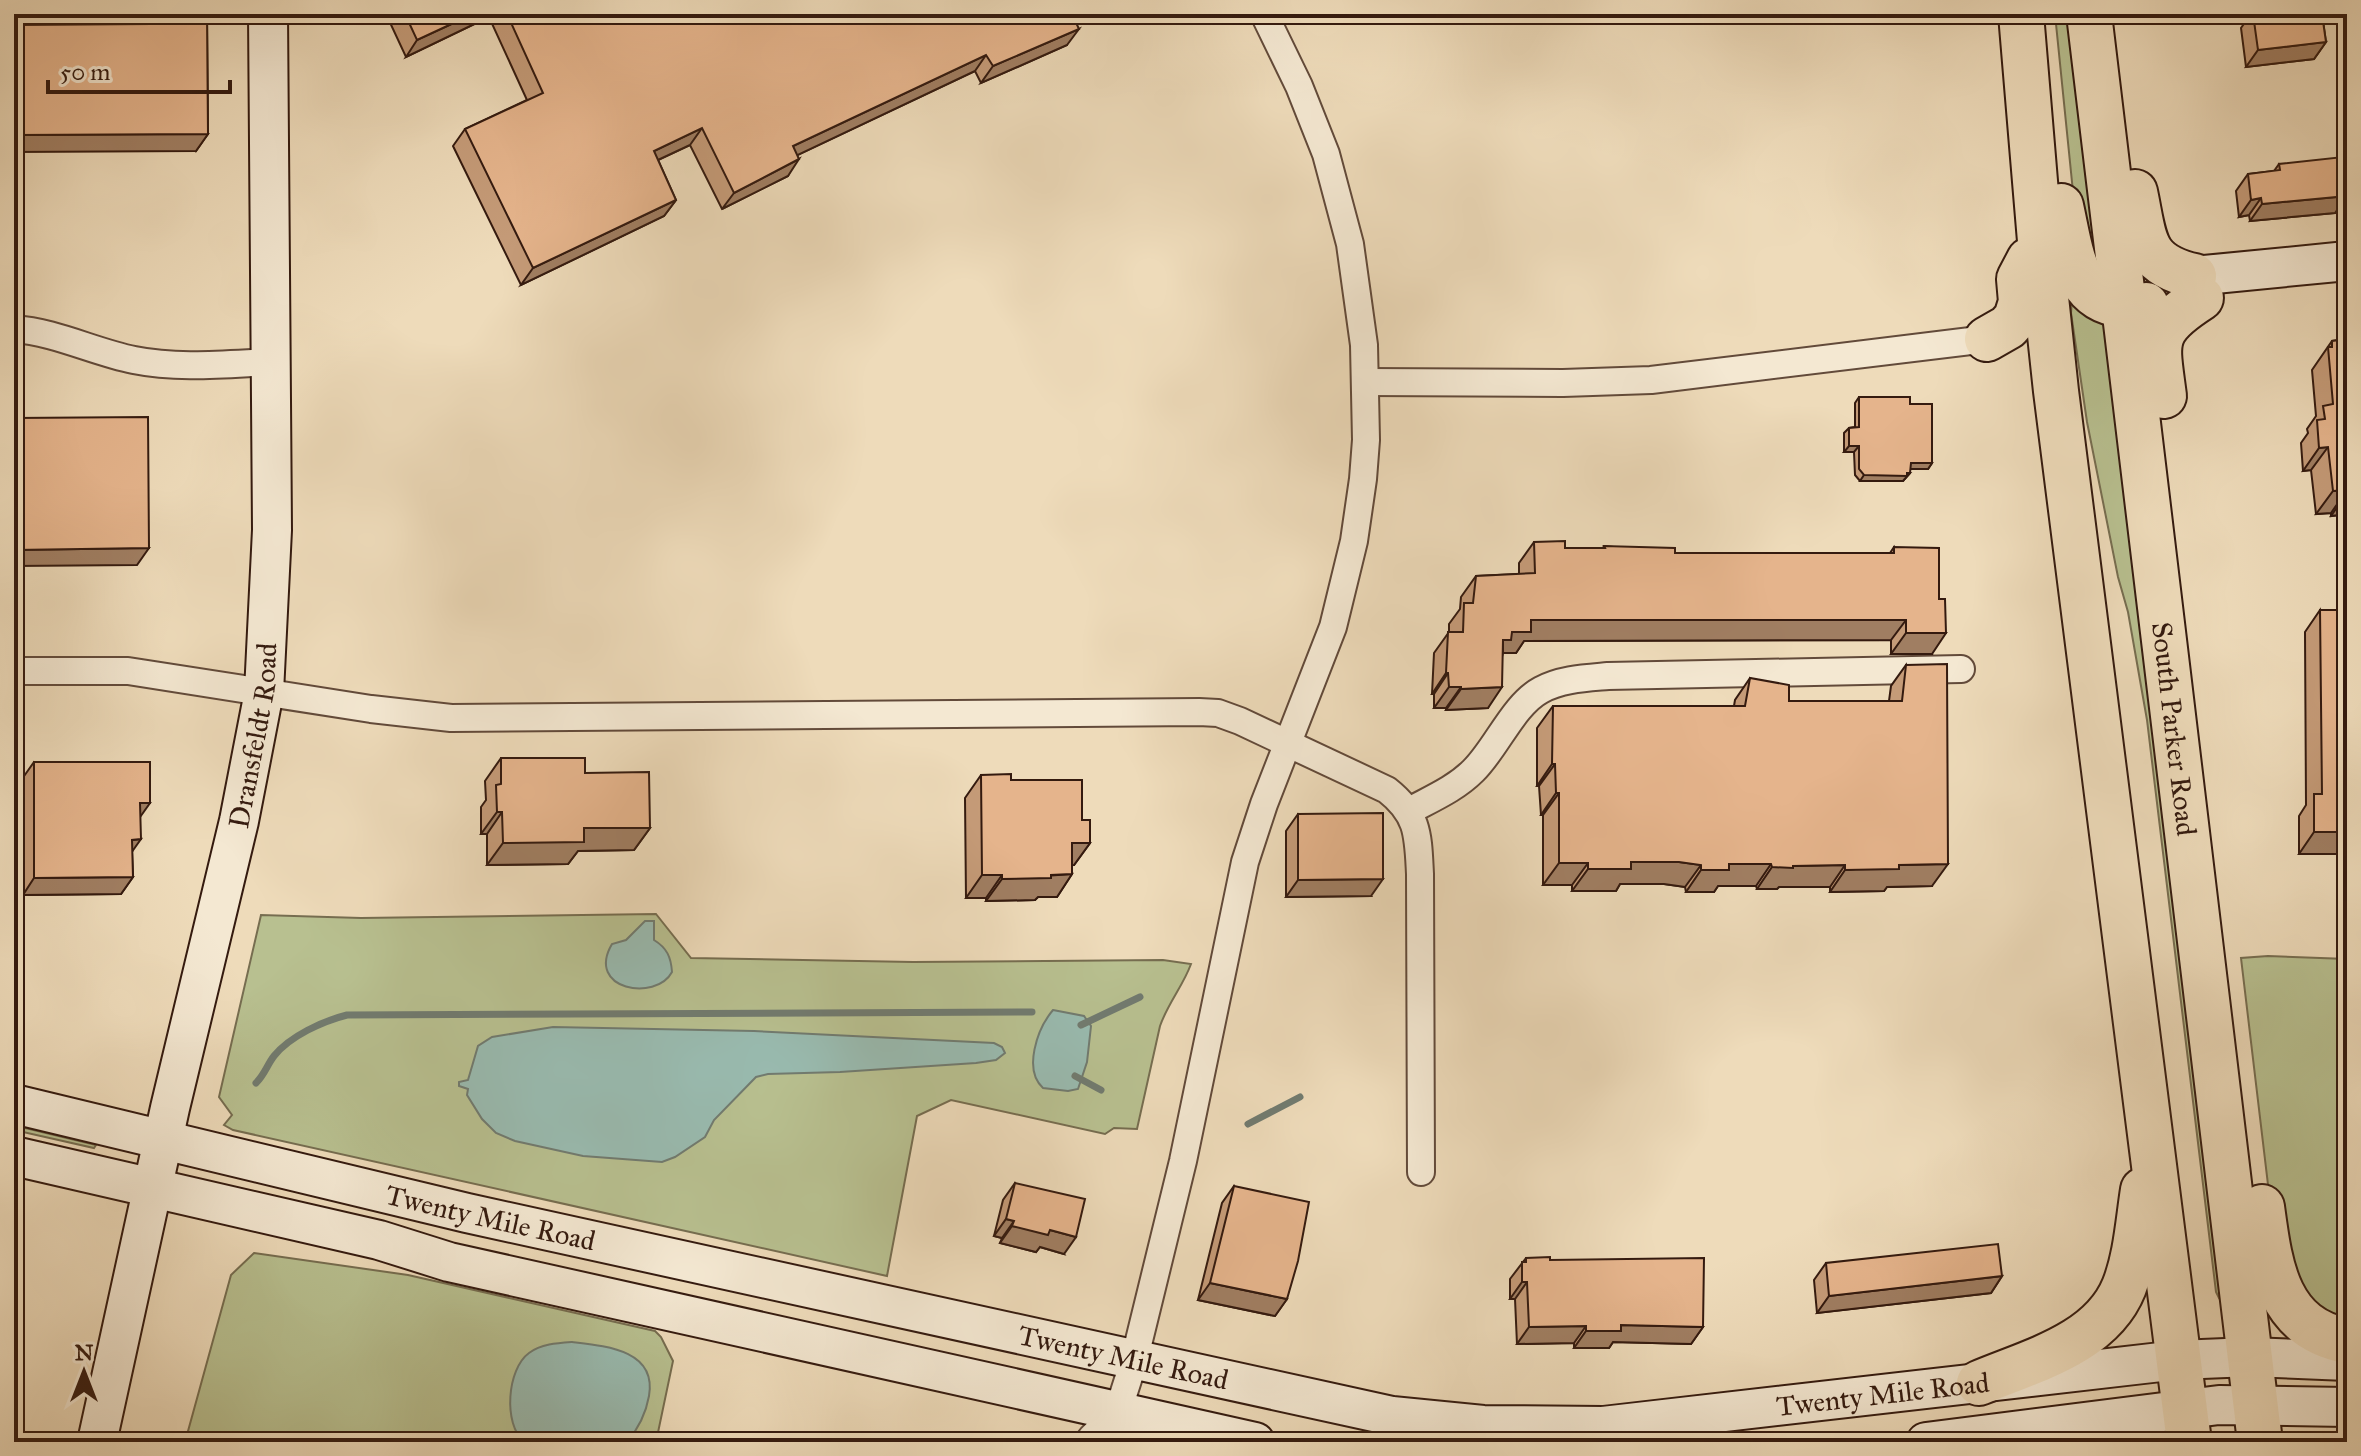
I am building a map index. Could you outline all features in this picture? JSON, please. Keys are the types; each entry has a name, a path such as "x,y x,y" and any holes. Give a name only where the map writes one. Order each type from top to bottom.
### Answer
{"highway":[{"path":"2092,14 2146,244 2153,257 2198,287"},
{"name":"South Parker Road","path":"2092,14 2258,1423"},
{"path":"2022,19 2073,262 2086,287 2100,298 2125,307 2198,287"},
{"path":"2022,19 2056,391 2186,1425"},
{"path":"1987,339 2008,327 2016,318 2021,302 2019,279 2040,241"},
{"path":"2177,734 2196,663 2158,348 2160,334 2198,287"},
{"path":"1987,339 2010,349 2028,365 2032,379 2056,391"},
{"path":"1979,1383 2077,1340 2100,1323 2116,1302 2128,1276 2135,1242 2150,1132"},
{"path":"2226,1154 2259,1190 2270,1266 2284,1298 2311,1326 2347,1341"}],"main road":[{"name":"Dransfeldt Road","path":"97,1442 163,1141 239,821 264,692 272,530 268,14"},
{"path":"2198,287 2347,261"},
{"path":"2198,287 2347,282"},
{"name":"Twenty Mile Road","path":"14,1104 467,1213 1392,1416 1521,1427 1637,1423 2178,1360 2250,1357 2347,1361"},
{"name":"Twenty Mile Road","path":"14,1156 379,1240 449,1262 1123,1426 1255,1442"},
{"name":"Twenty Mile Road","path":"1926,1442 2258,1423 2347,1407"}],"street":[{"path":"1090,1442 1091,1438 1123,1426 1134,1361 1183,1161 1245,862 1333,627 1351,553 1363,479 1366,382 1362,318 1354,268 1334,178 1299,86 1264,14"},
{"path":"14,329 46,334 123,358 149,362 271,362"},
{"path":"1366,382 1651,380 1987,339"},
{"path":"1409,811 1447,791 1474,770 1526,700 1549,686 1608,676 1961,669"},
{"path":"14,671 128,671 451,718 1209,712 1240,721 1387,790 1409,811 1417,829 1420,874 1421,1172"}],"green space":[{"path":"2055,14 2067,14 2102,275 2079,251"},
{"path":"2072,300 2089,302 2106,326 2222,1296 2219,1298 2147,720 2128,612 2087,422 2071,313"},
{"path":"656,914 691,958 913,962 1163,960 1191,964 1160,1026 1137,1129 1114,1128 1105,1134 951,1100 917,1116 887,1276 233,1130 224,1125 232,1115 219,1097 261,915 361,918"},
{"path":"2241,958 2347,959 2347,1331 2315,1319 2274,1235"},
{"path":"14,1126 96,1145 94,1148 14,1130"},
{"path":"254,1253 408,1275 655,1331 673,1361 656,1442 185,1442 231,1275"}],"water":[{"path":"645,921 654,921 654,940 668,953 672,972 652,987 626,986 615,981 608,972 606,960 612,944 626,940"},
{"path":"1053,1010 1084,1016 1091,1026 1087,1062 1078,1089 1043,1088 1034,1071 1034,1049"},
{"path":"553,1027 754,1031 994,1043 1002,1047 1005,1053 996,1060 976,1063 756,1077 714,1120 705,1137 662,1162 583,1156 515,1141 496,1133 482,1119 467,1095 468,1089 459,1086 459,1082 468,1080 478,1046 492,1037"},
{"path":"572,1342 626,1353 645,1369 649,1381 648,1402 635,1432 627,1442 524,1442 517,1434 510,1397 516,1371 529,1353"}],"building":[{"path":"151,14 207,14 208,134 14,135 14,25 151,24"},
{"path":"405,14 473,14 417,40"},
{"path":"507,14 1072,14 1079,29 993,66 986,55 793,146 799,159 734,193 702,128 654,151 676,200 533,268 465,129 543,93"},
{"path":"2253,14 2322,14 2326,42 2258,50"},
{"path":"2343,157 2347,196 2262,204 2261,198 2251,200 2248,174 2280,170 2279,164"},
{"path":"2347,339 2347,490 2333,491 2328,447 2319,448 2317,420 2325,419 2323,406 2333,404 2328,347 2332,347 2332,341"},
{"path":"1859,397 1910,397 1910,404 1932,404 1932,463 1911,463 1907,476 1864,475 1859,469 1859,446 1849,446 1849,428 1859,427"},
{"path":"148,417 149,548 14,550 14,418"},
{"path":"1565,541 1565,548 1675,548 1675,553 1894,553 1894,547 1939,548 1939,599 1945,599 1946,633 1906,633 1906,620 1531,620 1531,632 1512,632 1511,640 1503,640 1502,687 1449,687 1446,673 1448,632 1463,632 1464,603 1473,603 1476,576 1535,573 1534,542"},
{"path":"2320,610 2347,610 2347,832 2314,832 2314,794 2322,794"},
{"path":"1947,664 1948,864 1845,870 1845,865 1793,868 1772,867 1771,864 1729,864 1729,870 1701,870 1701,865 1679,862 1631,862 1631,869 1588,869 1588,863 1559,863 1559,793 1556,793 1555,764 1552,764 1553,706 1745,706 1750,678 1789,685 1789,701 1902,701 1906,665"},
{"path":"501,758 585,758 585,773 649,772 650,828 584,828 584,842 503,843 502,812 497,812 496,785 501,784"},
{"path":"34,762 150,762 150,803 140,803 141,839 132,840 133,877 34,878"},
{"path":"1011,774 1011,780 1082,780 1082,820 1090,820 1090,843 1072,843 1072,874 1051,875 1051,878 1002,879 1002,875 982,875 981,775"},
{"path":"1383,813 1383,879 1298,880 1298,814"},
{"path":"1015,1183 1085,1199 1076,1237 1050,1230 1048,1235 1012,1226 1014,1221 1006,1219"},
{"path":"1234,1186 1309,1202 1287,1299 1210,1283"},
{"path":"1998,1244 2002,1276 1829,1296 1826,1263"},
{"path":"1550,1257 1550,1260 1704,1258 1703,1327 1621,1325 1621,1331 1586,1331 1586,1326 1529,1327 1527,1282 1522,1282 1522,1262 1526,1262 1526,1258"}],"waterway":[{"path":"1081,1025 1140,997"},
{"path":"256,1083 274,1056 289,1042 318,1025 347,1015 1032,1012"},
{"path":"1075,1076 1101,1090"},
{"path":"1248,1124 1300,1097"}]}
